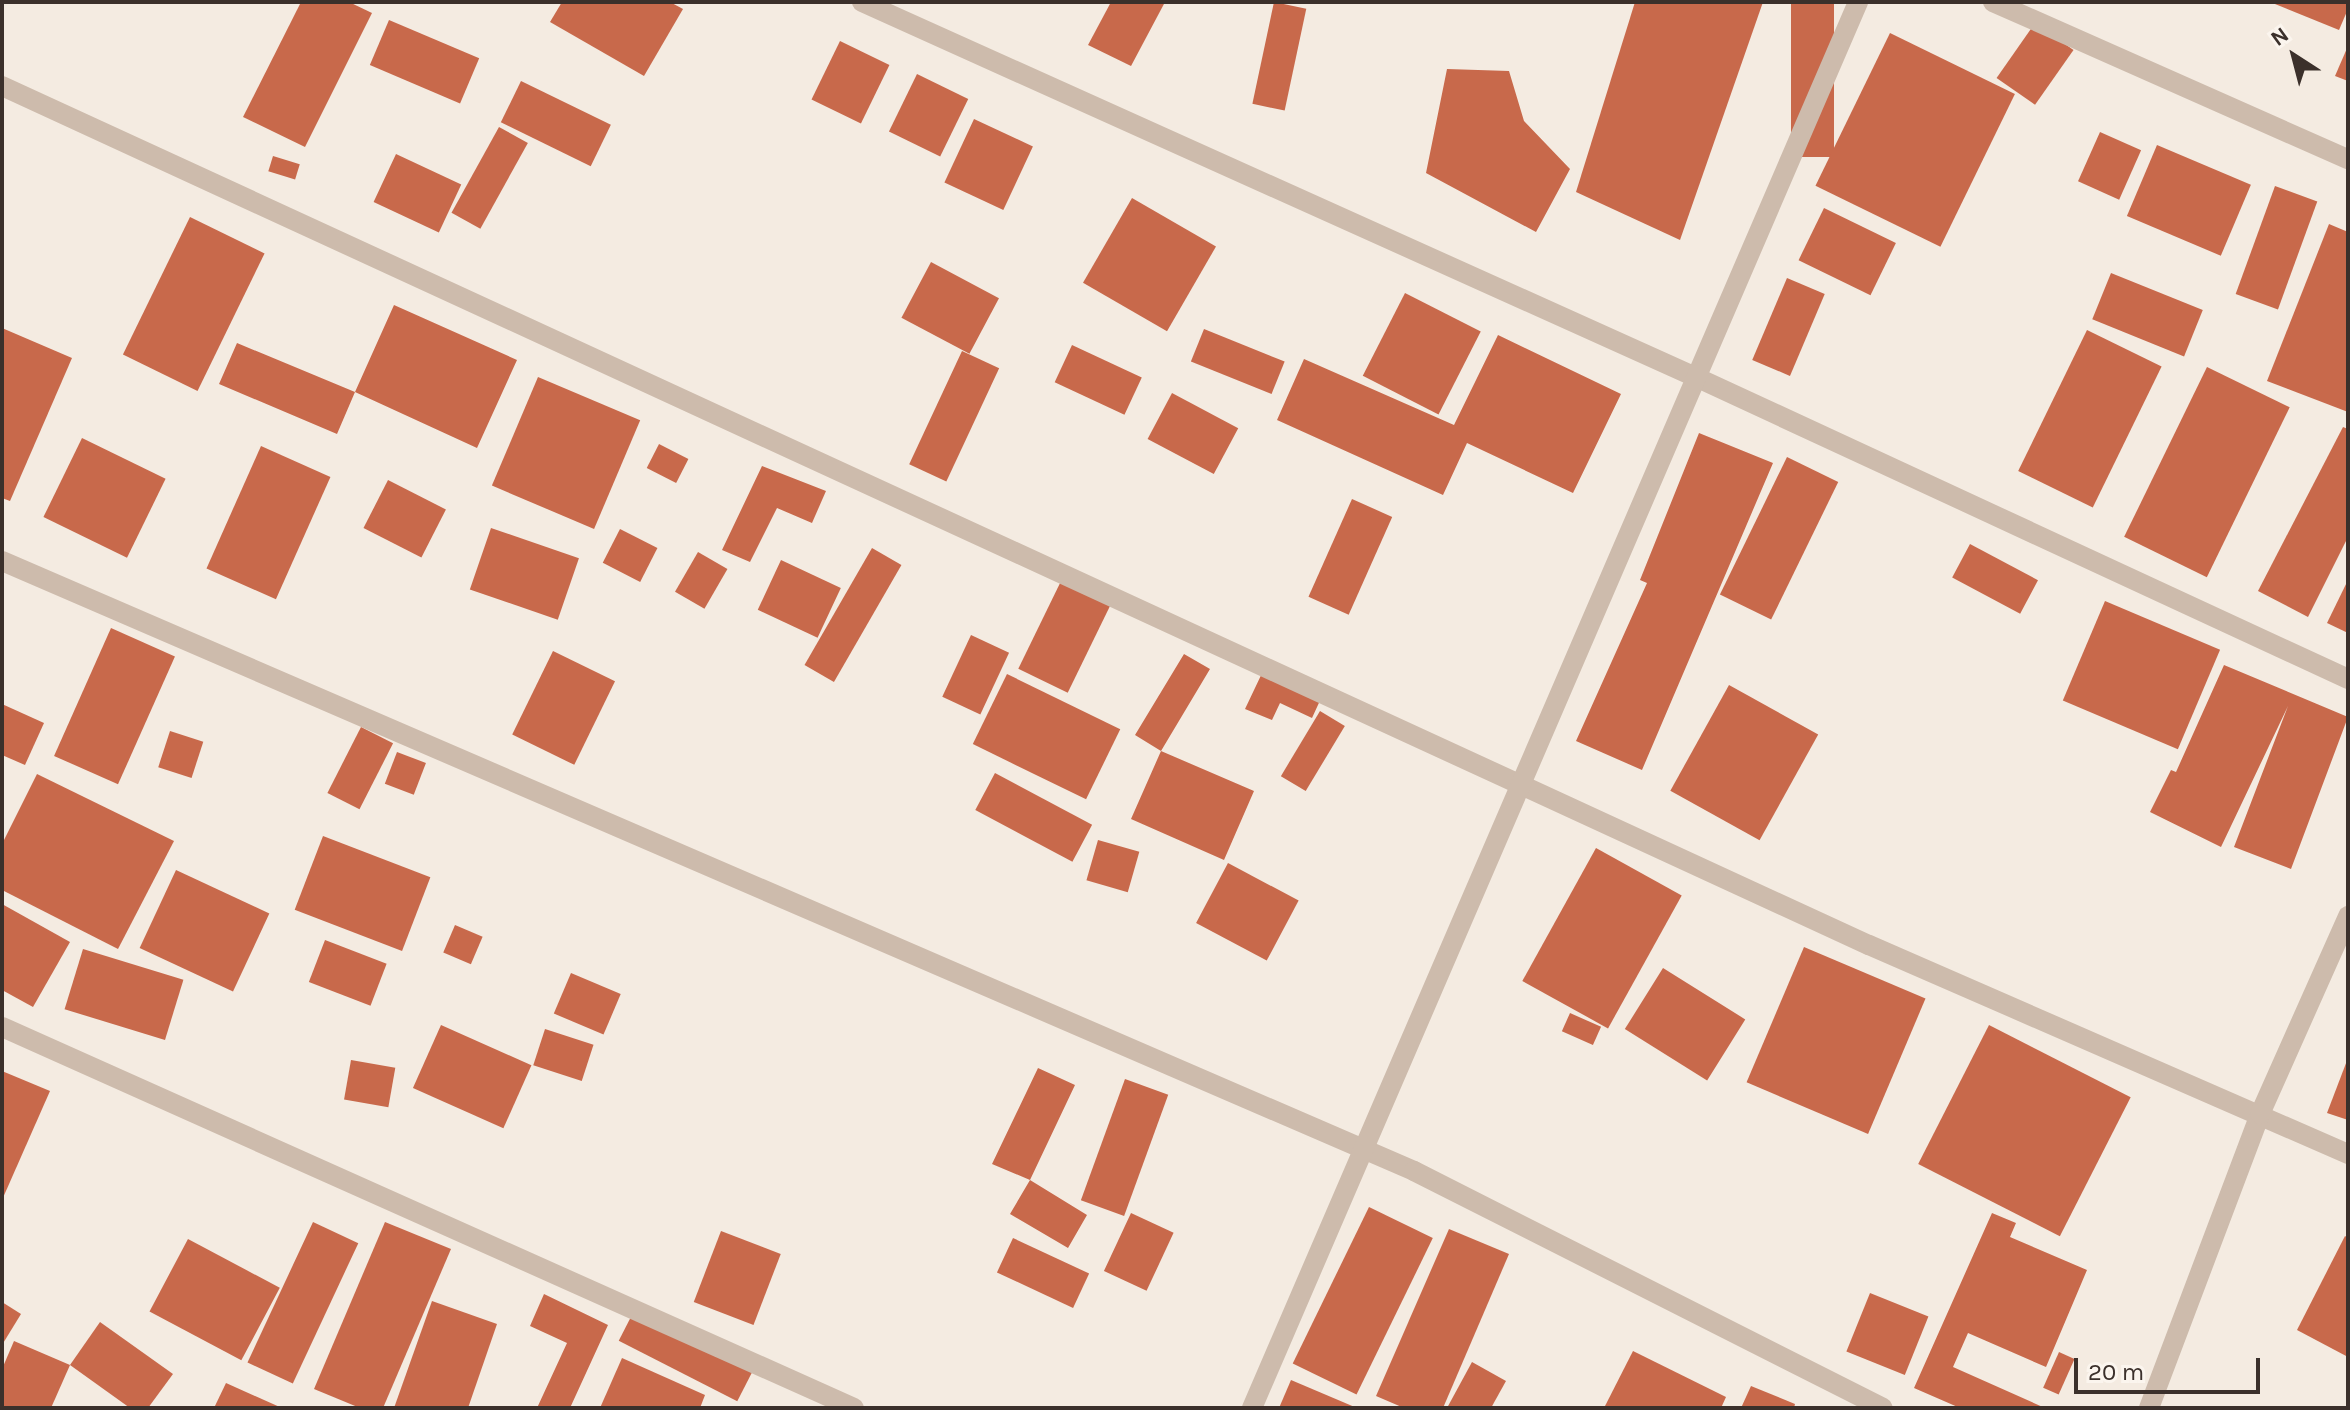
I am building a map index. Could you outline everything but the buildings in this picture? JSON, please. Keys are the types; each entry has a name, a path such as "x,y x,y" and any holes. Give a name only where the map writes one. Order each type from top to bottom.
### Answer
{"street":[{"path":"862,2 1700,379 2348,679"},
{"path":"1252,1408 1362,1149 1700,379 1858,2"},
{"path":"1993,2 2348,159"},
{"path":"2,86 1869,945 2348,1154"},
{"path":"2,561 1362,1149 1883,1408"},
{"path":"2149,1408 2260,1114 2348,916"},
{"path":"2,1027 854,1408"}]}
